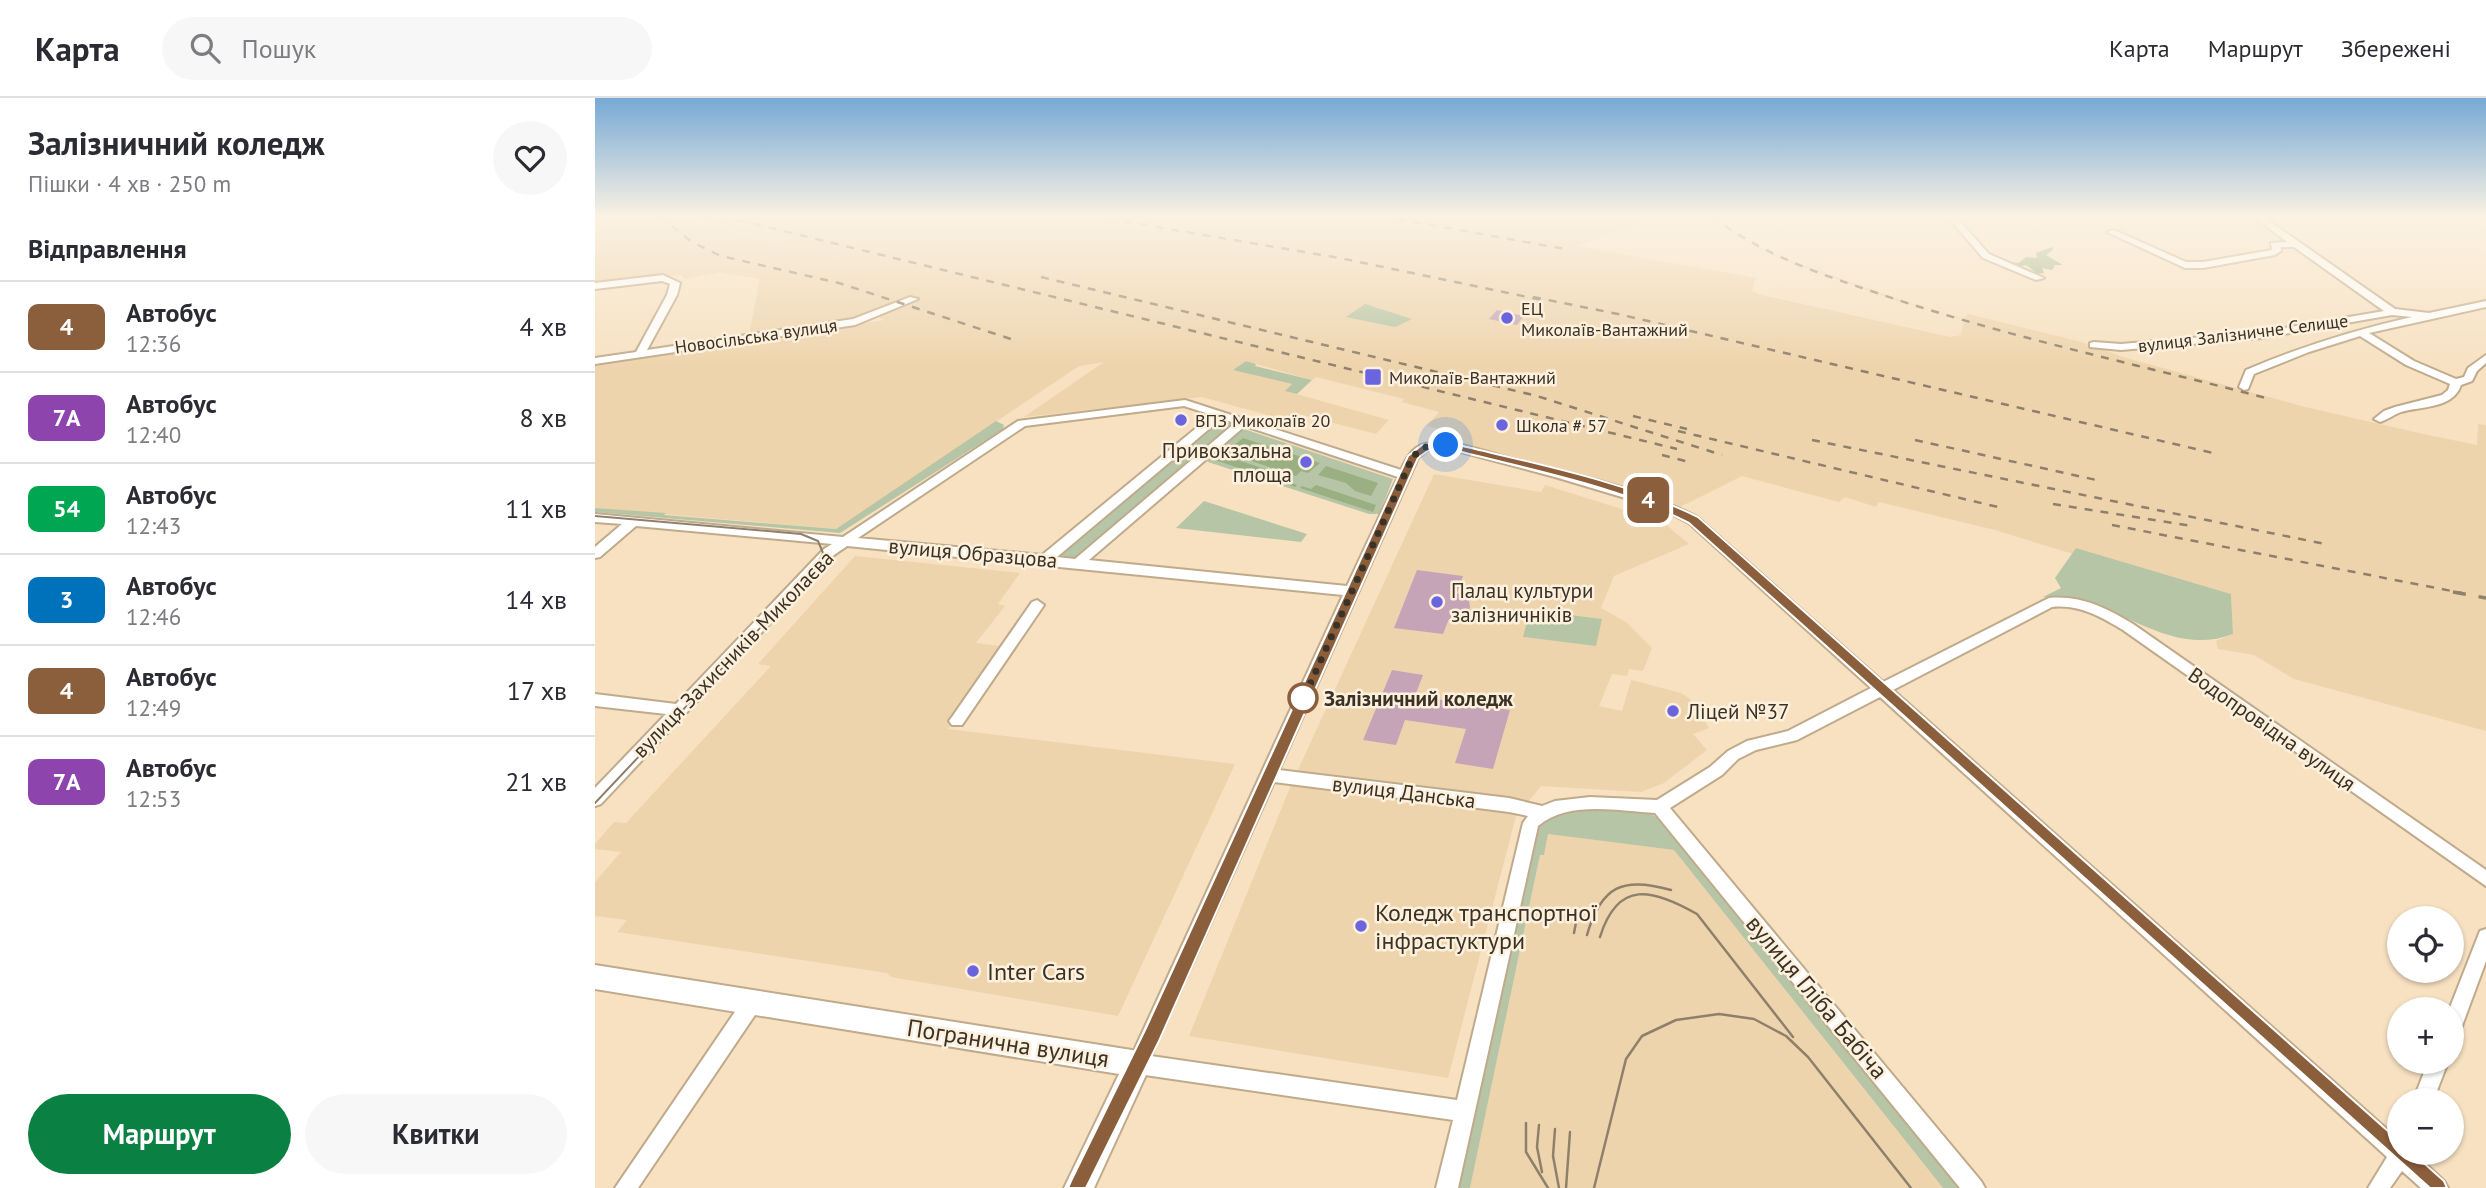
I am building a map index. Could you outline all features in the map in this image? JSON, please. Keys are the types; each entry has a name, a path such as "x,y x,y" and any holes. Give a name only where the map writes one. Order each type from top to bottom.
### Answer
{"main road":[{"name":"Погранична вулиця","path":"595,977 1137,1063"},
{"path":"1079,1188 1137,1063"}],"street":[{"path":"2012,267 2039,278"},
{"name":"вулиця Залізничне Селище","path":"2328,267 2392,312"},
{"path":"595,286 663,278 675,283 641,353"},
{"name":"Новосільська вулиця","path":"595,361 855,322 913,299"},
{"path":"2427,315 2484,306"},
{"name":"вулиця Залізничне Селище","path":"2094,345 2128,347 2261,335 2392,312 2427,315"},
{"name":"вулиця Залізничне Селище","path":"2244,387 2250,372 2268,364 2427,315"},
{"name":"вулиця Залізничне Селище","path":"2363,334 2410,363 2456,383"},
{"path":"2380,419 2397,408 2442,401 2455,390 2456,383 2468,379 2472,370 2486,358"},
{"name":"вулиця Захисників Миколаєва","path":"595,799 829,552 1021,423 1185,403 1220,414"},
{"path":"1045,560 1220,414 1404,475"},
{"path":"1078,564 1243,422"},
{"path":"1137,1063 1413,456 1426,447 1446,445 1559,474 1681,512 1714,538 2387,1141"},
{"name":"вулиця Образцова","path":"595,518 1351,592"},
{"path":"595,554 634,521"},
{"name":"Водопровідна вулиця","path":"1881,689 2049,603 2062,600 2076,602 2128,627 2486,879"},
{"path":"957,721 1037,605"},
{"path":"1447,1188 1531,822 1539,812 1580,804 1659,807 1716,771 1733,755 1752,745 1792,736 1881,689"},
{"path":"595,700 679,710"},
{"name":"вулиця Данська","path":"1269,775 1509,805 1539,812"},
{"name":"вулиця Гліба Бабіча","path":"1659,807 1974,1188"},
{"path":"2463,997 2486,937"},
{"path":"627,1188 752,1003"},
{"name":"Погранична вулиця","path":"1137,1063 1463,1111"},
{"path":"2379,1188 2394,1165"},
{"path":"2413,1165 2437,1188"}],"shaded area":[{"path":"595,267 1694,267 1756,278 1752,291 1762,295 1950,337 1961,335 1964,320 1894,300 1803,267 1808,267 1926,309 1964,319 1968,314 2082,342 2126,358 2305,407 2477,445 2478,424 2486,425 2486,731 2294,679 2254,655 2218,649 2216,641 2233,634 2231,594 2076,548 2073,554 1995,530 1879,502 1876,507 1845,497 1839,502 1742,476 1680,507 1562,471 1451,444 1445,441 1450,432 1427,426 1439,412 1402,402 1404,399 1316,377 1312,380 1246,361 1234,370 1292,384 1286,391 1389,420 1376,434 1295,413 1286,420 1202,397 1024,417 1104,362 1079,366 836,529 595,508 595,366 885,320 871,314 749,335 760,279 720,272 685,279 681,275 595,284"},
{"name":"Коледж транспортної інфрастуктури","path":"1434,474 1541,492 1545,485 1663,522 1689,544 1614,576 1601,608 1626,622 1652,648 1643,671 1629,669 1627,676 1612,674 1599,706 1622,711 1631,680 1681,693 1689,698 1709,728 1693,734 1707,750 1664,783 1641,792 1541,786 1516,816 1448,1078 1189,1036 1291,785"},
{"path":"855,556 1020,573 998,604 1005,606 976,643 1007,647 948,729 1235,764 1118,1016 891,977 887,973 617,932 627,920 595,916 595,882 621,852 595,849 595,844 614,822 626,823 771,666 758,664"},
{"path":"1548,834 1674,850 1943,1188 1470,1188 1540,855 1544,855"}],"green space":[{"path":"2028,267 2054,267 2052,270 2042,268 2044,273 2029,272 2034,271"},
{"path":"1365,304 1412,319 1395,327 1346,317"},
{"path":"1246,361 1256,364 1255,366 1312,380 1297,394 1285,391 1292,384 1233,370"},
{"path":"1223,420 1233,424 1231,429 1078,558 1059,556 1058,554 1215,422"},
{"path":"996,421 1004,425 1003,429 840,533 595,512 595,508 836,529"},
{"path":"1244,429 1393,479 1379,514 1369,514 1208,462 1207,459"},
{"path":"1243,438 1320,463 1308,473 1301,471 1296,476 1225,452"},
{"path":"1222,455 1293,478 1290,482 1297,485 1295,487 1215,460"},
{"path":"1326,466 1378,483 1371,496 1355,491 1346,483 1318,475"},
{"path":"1316,485 1376,505 1373,512 1300,488 1302,486 1311,489"},
{"path":"1204,501 1307,534 1301,542 1176,528"},
{"path":"2076,548 2231,594 2233,634 2192,640 2153,630 2076,599 2043,597 2061,588 2055,578"},
{"path":"1530,610 1602,619 1596,646 1523,637"},
{"path":"1559,809 1646,812 1657,817 1962,1188 1943,1188 1674,850 1548,834 1544,855 1540,855 1470,1188 1456,1188 1537,824"}],"building":[{"name":"ЕЦ Миколаїв-Вантажний","path":"1497,310 1524,316 1517,325 1489,319"},
{"name":"Палац культури залізничніків","path":"1417,570 1463,576 1457,593 1469,600 1470,608 1464,614 1449,619 1443,634 1394,628"},
{"path":"1392,670 1423,675 1415,696 1510,710 1493,769 1455,763 1466,729 1405,720 1396,745 1363,740"}],"tram line":[{"path":"595,516 801,534 818,541 823,553 812,573 595,803"},
{"path":"1587,935 1599,905 1616,889 1640,884 1671,890"},
{"path":"1600,937 1608,918 1617,905 1627,898 1639,894 1652,895 1681,905 1697,914 1793,1037"},
{"path":"1574,933 1577,917"},
{"path":"1594,1188 1626,1059 1642,1036 1676,1020 1719,1014 1754,1019 1786,1036 1808,1057 1911,1188"},
{"path":"1526,1123 1526,1152 1548,1188"},
{"path":"1539,1125 1537,1147 1542,1172"},
{"path":"1555,1129 1553,1156 1559,1188"},
{"path":"1566,1188 1570,1132"}],"railway":[{"path":"768,267 839,283 1014,340"},
{"path":"930,267 1677,449"},
{"path":"1383,267 1542,300"},
{"path":"1804,267 1880,294 2025,337 2270,399"},
{"path":"1041,277 1537,396 1722,455"},
{"path":"1533,297 1618,314 2213,453"},
{"path":"1633,416 1687,429"},
{"path":"1678,431 2002,508"},
{"path":"1812,440 2325,544"},
{"path":"1915,440 2101,481"},
{"path":"1662,455 1689,462"},
{"path":"2053,504 2192,526"},
{"path":"2112,525 2462,593"},
{"path":"2453,592 2486,598"}],"bus line":[{"name":"4","path":"1079,1188 1152,1034 1413,456 1426,447 1446,445 1559,474 1666,506 1693,520 2437,1188"}],"place":[{"name":"ЕЦ Миколаїв-Вантажний","path":"1507,318"},
{"name":"Миколаїв-Вантажний","path":"1373,377"},
{"name":"ВПЗ Миколаїв 20","path":"1181,420"},
{"name":"Школа # 57","path":"1502,425"},
{"name":"Привокзальна площа","path":"1306,462"},
{"name":"Палац культури залізничніків","path":"1437,602"},
{"name":"Залізничний коледж","path":"1303,698"},
{"name":"Ліцей №37","path":"1673,711"},
{"name":"Коледж транспортної інфрастуктури","path":"1361,926"},
{"name":"Inter Cars","path":"973,971"}],"route":[{"path":"1303,698 1302,702 1413,456 1426,447 1446,445"}]}
